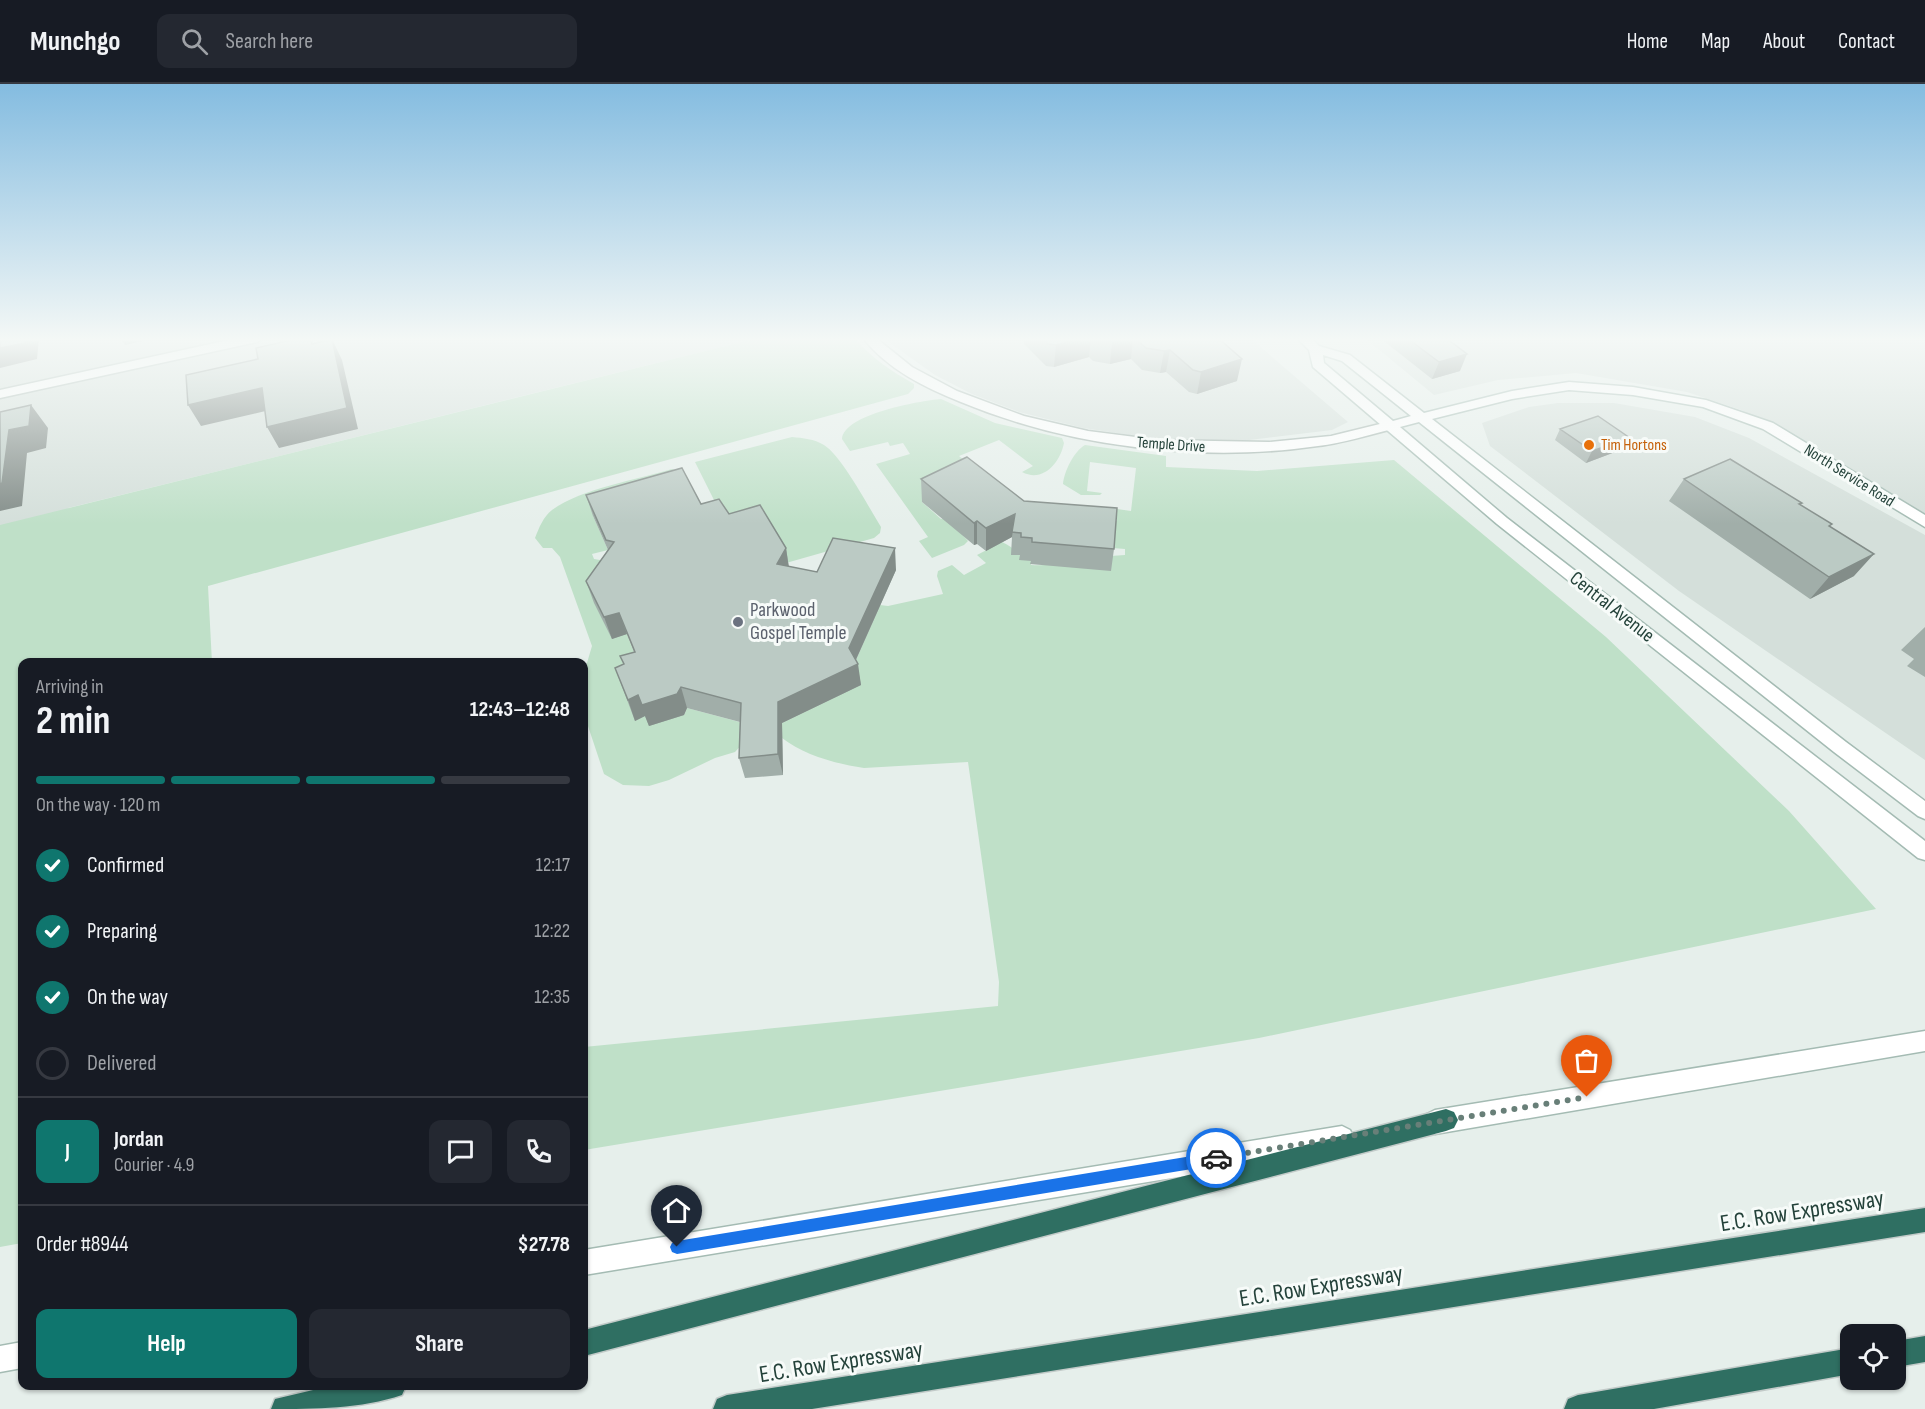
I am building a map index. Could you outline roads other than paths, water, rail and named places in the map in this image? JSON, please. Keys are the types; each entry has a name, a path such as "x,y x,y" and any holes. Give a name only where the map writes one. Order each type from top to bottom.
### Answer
{"highway":[{"path":"588,1341 1446,1120"},
{"name":"E.C. Row Expressway","path":"727,1409 1925,1220"},
{"path":"1906,1352 1925,1348"},
{"path":"1578,1409 1840,1363"},
{"path":"285,1409 374,1390"}],"street":[{"name":"Temple Drive","path":"965,400 985,409 1037,425 1096,438 1197,447 1260,447 1329,440 1421,417"},
{"name":"Central Avenue","path":"1358,400 1502,521 1925,852"},
{"name":"Central Avenue","path":"1399,400 1840,747 1925,811"},
{"name":"North Service Road","path":"1421,417 1492,400"},
{"name":"North Service Road","path":"1683,400 1706,404 1768,426 1925,522"},
{"path":"1901,834 1908,850 1925,866"},
{"path":"1892,1046 1915,1031 1925,1029"},
{"path":"588,1262 1925,1041"},
{"path":"0,1359 18,1356"}],"place":[{"name":"Tim Hortons","path":"1589,445"},
{"name":"Parkwood Gospel Temple","path":"738,622"}]}
